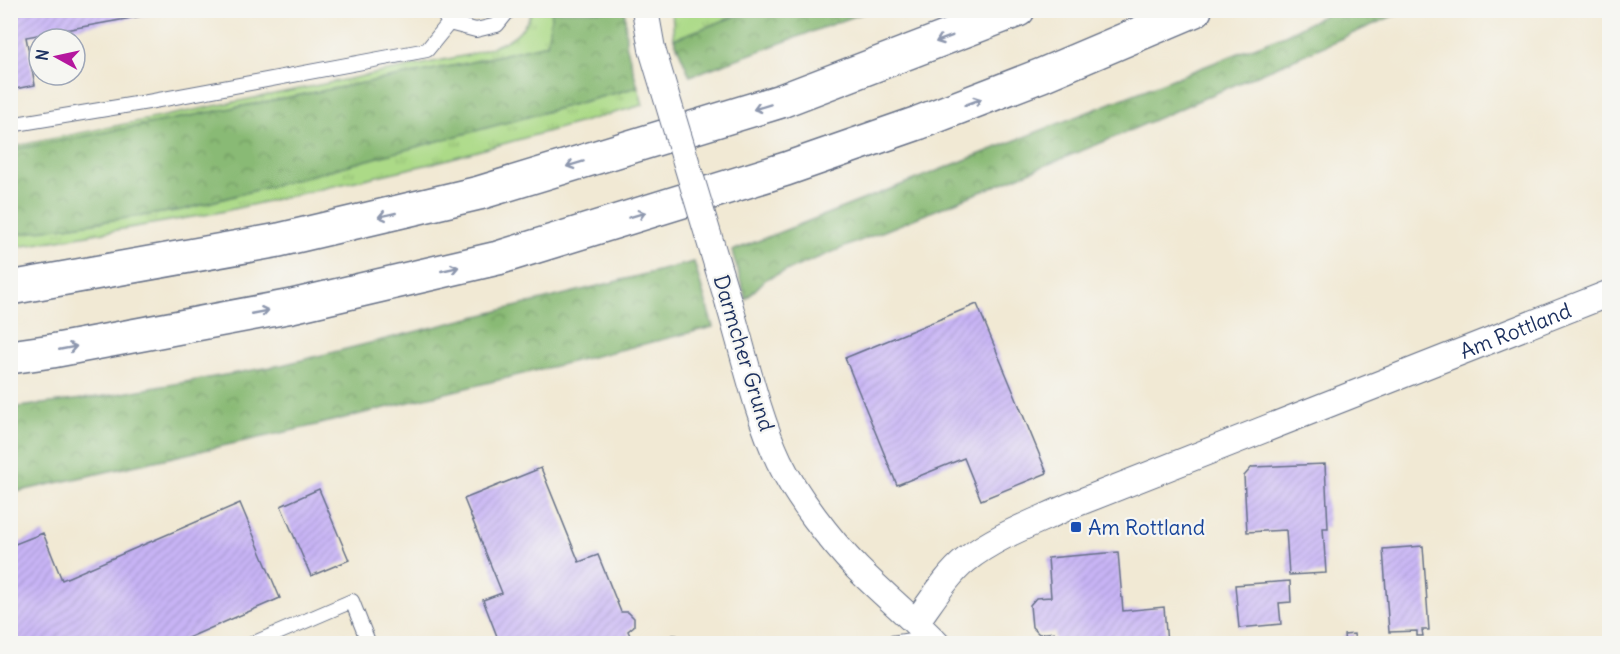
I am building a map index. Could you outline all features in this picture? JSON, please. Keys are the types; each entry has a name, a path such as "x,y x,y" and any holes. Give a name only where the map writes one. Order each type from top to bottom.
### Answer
{"highway":[{"path":"10,288 279,240 479,193 782,101 1018,10"},
{"path":"10,357 292,306 498,258 786,169 918,123 1042,75 1196,10"}],"street":[{"name":"Darmcher Grund","path":"645,10 652,48 764,420 779,462 805,504 831,538 857,568 928,634"},
{"name":"Am Rottland","path":"928,634 937,592 966,561 1000,539 1070,506 1610,293"}],"lane":[{"path":"441,10 449,23 476,30 497,25 509,10"},
{"path":"10,125 427,50 449,23"},
{"path":"252,644 352,601 369,644"},
{"path":"885,644 928,634"}],"green space":[{"path":"532,11 552,11 547,44 463,64 11,150 11,147 468,55 497,45 514,36 522,29"},
{"path":"552,11 625,11 626,44 638,87 182,210 11,235 11,150 463,64 547,44"},
{"path":"672,11 731,11 733,18 674,39"},
{"path":"749,11 869,11 690,76 674,39"},
{"path":"1332,11 1404,11 1108,140 766,279 746,299 732,251 1285,35"},
{"path":"638,87 643,105 434,163 216,213 11,248 10,235 182,210"},
{"path":"694,262 713,327 312,426 11,493 11,408 106,396 282,365"}],"building":[{"path":"10,10 164,10 164,12 81,27 27,27 27,87 10,90"},
{"path":"977,304 1047,473 981,500 964,458 897,485 845,358"},
{"path":"1325,464 1328,528 1323,528 1326,573 1289,575 1286,530 1247,532 1244,476 1252,467"},
{"path":"541,468 579,562 598,555 621,612 628,612 634,618 634,626 628,631 634,644 500,644 483,600 502,593 464,499"},
{"path":"319,489 349,560 311,576 281,506"},
{"path":"240,503 280,598 174,644 10,644 10,546 43,533 62,580"},
{"path":"1423,546 1429,630 1422,630 1423,636 1417,636 1417,631 1389,632 1383,549"},
{"path":"1118,552 1123,611 1164,607 1167,644 1055,644 1054,632 1039,634 1032,627 1030,605 1036,598 1051,597 1048,558"},
{"path":"1290,581 1291,602 1279,603 1281,624 1239,628 1235,585"},
{"path":"1354,634 1355,644 1345,644 1344,635"}],"place":[{"name":"Am Rottland","path":"1076,527"}]}
